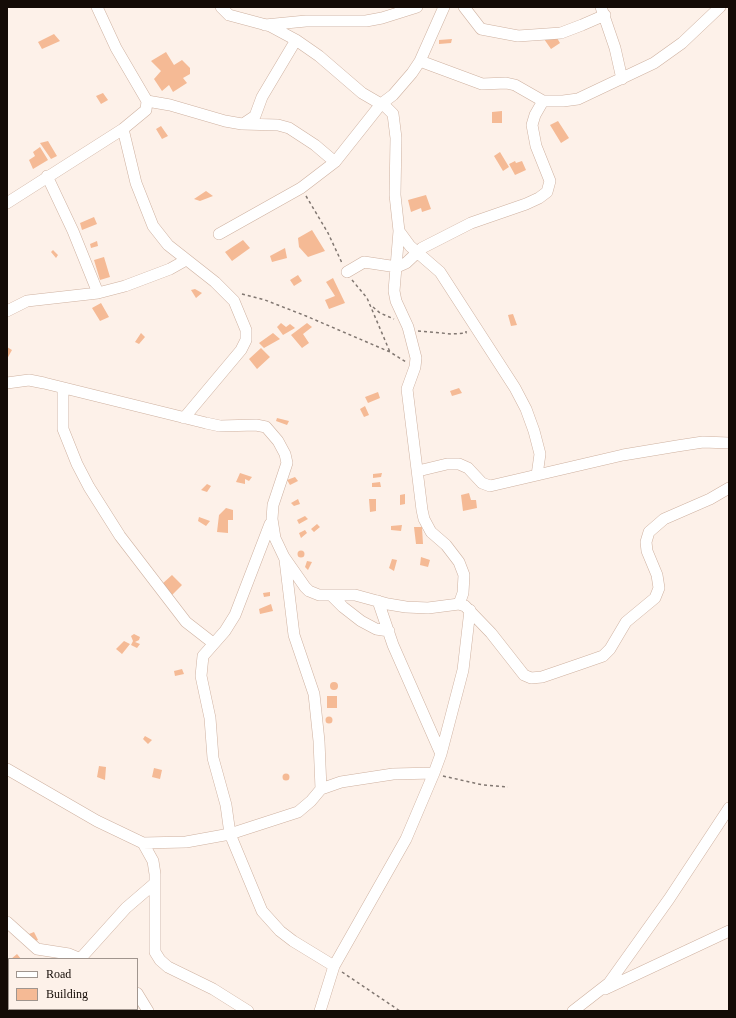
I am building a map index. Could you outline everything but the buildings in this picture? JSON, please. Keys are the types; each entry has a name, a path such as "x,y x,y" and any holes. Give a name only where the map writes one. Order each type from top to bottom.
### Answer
{"street":[{"path":"7,203 47,176 123,129 146,110 147,101 116,48 98,7"},
{"path":"221,7 229,15 265,25 296,40 319,56 362,93 391,110 394,118 396,138 396,195 399,231 397,267 394,283 395,296 408,327 416,358 415,367 407,388 424,519 431,532 454,555 464,576 463,593 459,604"},
{"path":"265,25 306,21 366,21 382,18 417,7"},
{"path":"219,234 301,188 335,162 381,104 400,87 420,61 444,7"},
{"path":"464,7 481,29 518,36 561,33 582,26 603,11 622,79"},
{"path":"420,61 482,84 506,83 515,85 544,101 578,99 622,79 654,62 682,43 720,7"},
{"path":"242,124 255,116 262,97 296,40"},
{"path":"147,101 242,124 278,125 289,128 315,145 335,162"},
{"path":"347,272 364,262 397,267 406,263 417,252 480,218 526,204 539,198 547,192 550,181 536,146 532,125 535,115 544,101"},
{"path":"123,129 136,183 153,226 168,245 224,290 234,301 240,312 246,330 246,340 231,364 184,418"},
{"path":"47,176 73,231 98,292"},
{"path":"399,231 410,246 440,272 515,388 526,409 540,454 537,475"},
{"path":"7,310 28,302 98,292 125,286 148,278 186,260"},
{"path":"7,383 29,380 220,426 266,426 272,432 285,454 287,465 274,499 272,519 266,538 235,615 225,630 203,656 201,676 210,718 213,758 226,805 230,834 262,911 269,920 293,941 334,966"},
{"path":"64,388 63,429 88,487 120,536 186,622 214,643"},
{"path":"418,472 447,464 459,464 468,468 482,483 490,486 623,455 703,442 729,444"},
{"path":"272,519 275,538 284,557 300,582 309,592 319,595 355,595 406,607 428,608 459,604 470,610 491,633 524,675 531,678 558,672 603,656 610,649 626,622 655,598 659,588 657,575 647,551 646,542 650,532 664,519 710,499 729,488"},
{"path":"284,557 294,635 314,694 319,741 321,789"},
{"path":"331,595 343,608 361,621 376,629 388,631"},
{"path":"378,601 393,645 441,754"},
{"path":"320,1011 334,966 406,839 434,773 441,754 463,670 470,610"},
{"path":"7,769 97,822 144,843 186,842 230,834 298,812 311,802 321,789 341,782 393,774 434,773"},
{"path":"572,1011 609,983 729,808"},
{"path":"144,843 153,861 155,883 155,952 160,960 168,967 213,989 248,1011"},
{"path":"82,958 126,908 155,883"},
{"path":"7,922 37,949 46,952 69,954 79,958"},
{"path":"599,992 729,931"},
{"path":"138,995 148,1011"}],"path":[{"path":"224,290 265,300 291,310 390,352 415,367"},
{"path":"371,306 380,313 399,321 408,327 427,332 466,334 468,315"},
{"path":"434,773 483,785 508,787"},
{"path":"334,966 400,1011"}]}
